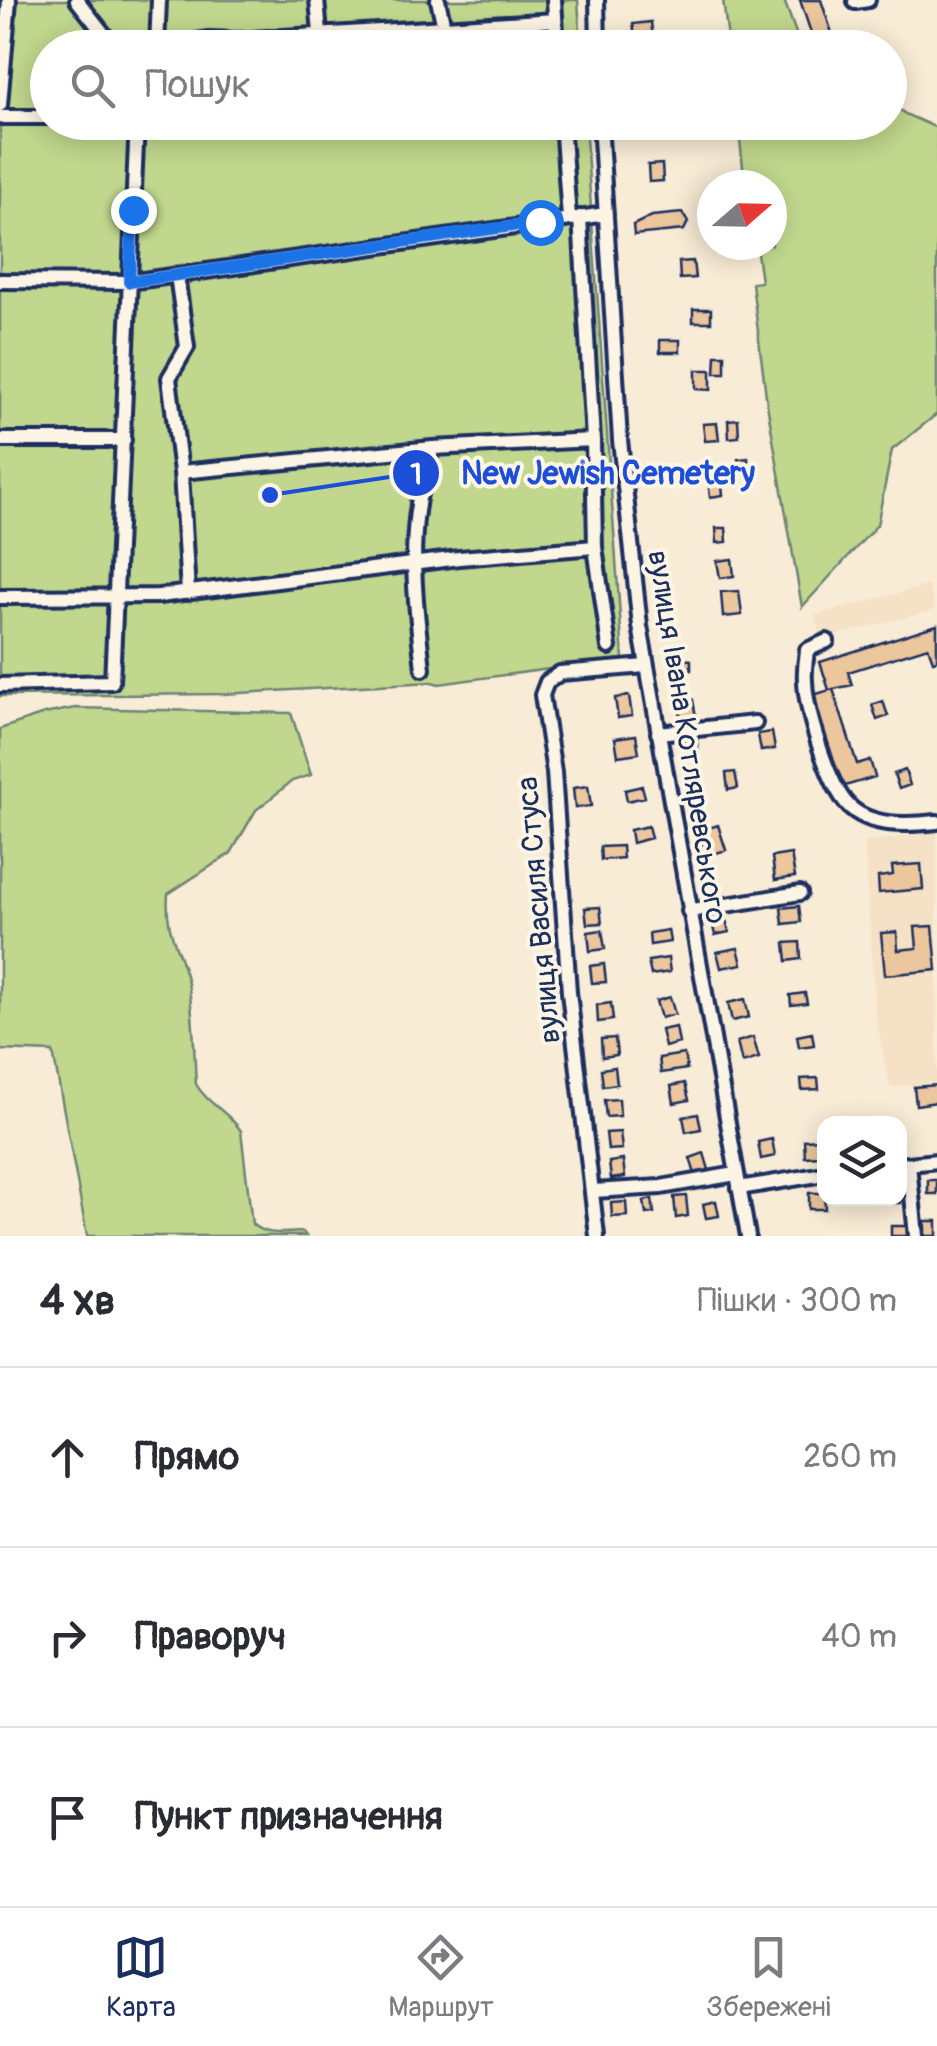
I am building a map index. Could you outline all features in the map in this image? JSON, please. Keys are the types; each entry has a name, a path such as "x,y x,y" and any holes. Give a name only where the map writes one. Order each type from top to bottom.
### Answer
{"street":[{"path":"0,105 10,0"},
{"path":"77,0 101,30"},
{"path":"158,30 159,0"},
{"path":"316,0 320,30"},
{"path":"438,0 444,27"},
{"path":"554,0 556,30"},
{"path":"597,0 598,30"},
{"path":"391,30 555,20"},
{"path":"0,117 30,117"},
{"path":"0,685 112,682 136,140"},
{"path":"564,140 575,218 593,440 595,547 609,647"},
{"name":"вулиця Івана Котляревського","path":"601,140 620,440 646,666 748,1236"},
{"path":"0,280 129,282 606,214"},
{"path":"176,274 187,347 169,378 181,472 188,593"},
{"path":"0,440 124,440"},
{"path":"181,472 433,448 593,440"},
{"path":"424,670 412,564 413,526 433,448"},
{"path":"0,597 188,593 412,564 595,547"},
{"path":"827,641 808,650 805,680 809,710 836,788 849,806 864,816 901,826 937,822"},
{"name":"вулиця Василя Стуса","path":"597,1236 569,992 554,772 542,695 547,682 560,673 646,666"},
{"path":"658,733 756,723"},
{"path":"689,911 800,893"},
{"path":"907,1165 937,1161"},
{"path":"593,1192 817,1175"},
{"path":"907,1183 916,1236"}],"shaded area":[{"path":"929,585 935,610 821,639 815,615"},
{"path":"937,832 937,1082 890,1087 876,1018 864,842"}],"green space":[{"path":"0,0 578,0 580,30 30,30 30,140 586,140 623,659 439,684 223,694 0,696"},
{"path":"723,0 784,0 795,30 727,30"},
{"path":"907,115 937,128 937,414 892,450 877,525 802,607 767,404 752,283 761,282 758,260 787,260 787,170 743,170 740,140 907,140"},
{"path":"75,708 291,713 311,775 292,781 256,810 231,853 168,894 168,907 170,929 189,991 196,1084 241,1131 252,1224 269,1232 303,1232 306,1236 87,1236 53,1052 0,1050 0,729"}],"building":[{"path":"800,0 821,0 831,30 810,30"},
{"path":"651,22 652,30 634,30 633,24"},
{"path":"662,164 663,181 649,182 648,165"},
{"path":"682,213 688,222 684,230 634,235 633,225 652,216"},
{"path":"693,261 695,278 680,279 679,262"},
{"path":"693,309 711,309 711,322 693,322"},
{"path":"660,340 680,340 680,352 660,352"},
{"path":"716,355 725,355 725,373 715,373"},
{"path":"696,370 711,370 711,390 696,389"},
{"path":"738,419 739,437 729,438 728,420"},
{"path":"717,423 719,440 705,441 703,424"},
{"path":"748,458 749,474 739,475 738,459"},
{"path":"721,478 723,495 710,497 708,480"},
{"path":"716,528 726,528 727,542 717,543"},
{"path":"732,559 734,576 720,578 717,561"},
{"path":"739,591 742,615 723,617 721,592"},
{"path":"937,625 937,660 933,661 928,647 848,672 852,685 829,690 820,662"},
{"path":"675,659 691,660 691,670 675,670"},
{"path":"833,689 857,764 870,760 875,777 842,787 813,695"},
{"path":"629,696 632,716 618,718 615,698"},
{"path":"693,700 696,717 681,719 679,702"},
{"path":"883,701 888,716 877,720 872,705"},
{"path":"772,732 775,749 761,751 758,734"},
{"path":"636,735 639,753 618,756 615,738"},
{"path":"697,738 699,755 687,756 685,739"},
{"path":"905,770 910,785 899,789 894,774"},
{"path":"735,772 738,788 728,790 726,773"},
{"path":"588,786 591,806 575,808 573,788"},
{"path":"642,786 645,797 627,801 625,790"},
{"path":"718,825 726,850 707,856 699,831"},
{"path":"648,826 651,838 632,843 630,830"},
{"path":"622,846 623,858 601,860 600,847"},
{"path":"791,854 795,877 775,880 772,857"},
{"path":"921,864 923,889 879,893 878,877 893,875 892,866"},
{"path":"799,906 801,922 783,924 781,908"},
{"path":"600,907 602,923 587,924 585,908"},
{"path":"725,915 729,932 715,935 711,918"},
{"path":"933,926 937,970 885,975 881,933 897,932 898,950 917,948 915,927"},
{"path":"602,930 605,949 590,951 588,932"},
{"path":"668,930 670,942 650,945 649,933"},
{"path":"800,942 801,959 787,961 785,943"},
{"path":"738,948 742,964 721,968 717,952"},
{"path":"668,958 670,972 651,975 648,961"},
{"path":"604,964 606,982 592,983 590,966"},
{"path":"805,993 807,1003 791,1005 790,995"},
{"path":"670,997 675,1014 661,1018 656,1001"},
{"path":"745,999 749,1017 732,1021 728,1003"},
{"path":"611,1003 613,1020 598,1022 597,1005"},
{"path":"676,1027 679,1043 665,1047 661,1030"},
{"path":"812,1033 814,1045 799,1047 797,1036"},
{"path":"753,1037 759,1058 742,1063 737,1042"},
{"path":"615,1038 617,1055 602,1057 601,1039"},
{"path":"684,1054 687,1069 661,1073 659,1058"},
{"path":"615,1067 617,1084 603,1086 601,1069"},
{"path":"818,1078 819,1089 802,1090 801,1079"},
{"path":"685,1083 689,1100 674,1103 671,1086"},
{"path":"937,1085 937,1102 916,1105 914,1087"},
{"path":"619,1099 620,1116 606,1117 604,1100"},
{"path":"698,1114 701,1129 686,1132 683,1117"},
{"path":"620,1132 622,1149 608,1150 606,1133"},
{"path":"772,1139 775,1156 761,1159 758,1142"},
{"path":"817,1139 817,1156 805,1157 804,1140"},
{"path":"704,1153 709,1170 695,1174 690,1158"},
{"path":"623,1160 625,1177 611,1179 609,1162"},
{"path":"928,1180 937,1180 937,1194 928,1194"},
{"path":"809,1193 817,1193 817,1206 825,1209 809,1209"},
{"path":"686,1196 688,1216 676,1218 674,1197"},
{"path":"652,1199 654,1213 646,1214 644,1201"},
{"path":"716,1201 719,1216 706,1218 703,1204"},
{"path":"626,1202 627,1216 612,1217 611,1203"},
{"path":"925,1221 937,1221 937,1236 925,1236"},
{"path":"891,1226 907,1226 907,1236 891,1236"}],"place":[{"name":"New Jewish Cemetery","path":"270,495"}],"route":[{"path":"133,210 129,282 540,222"}]}
